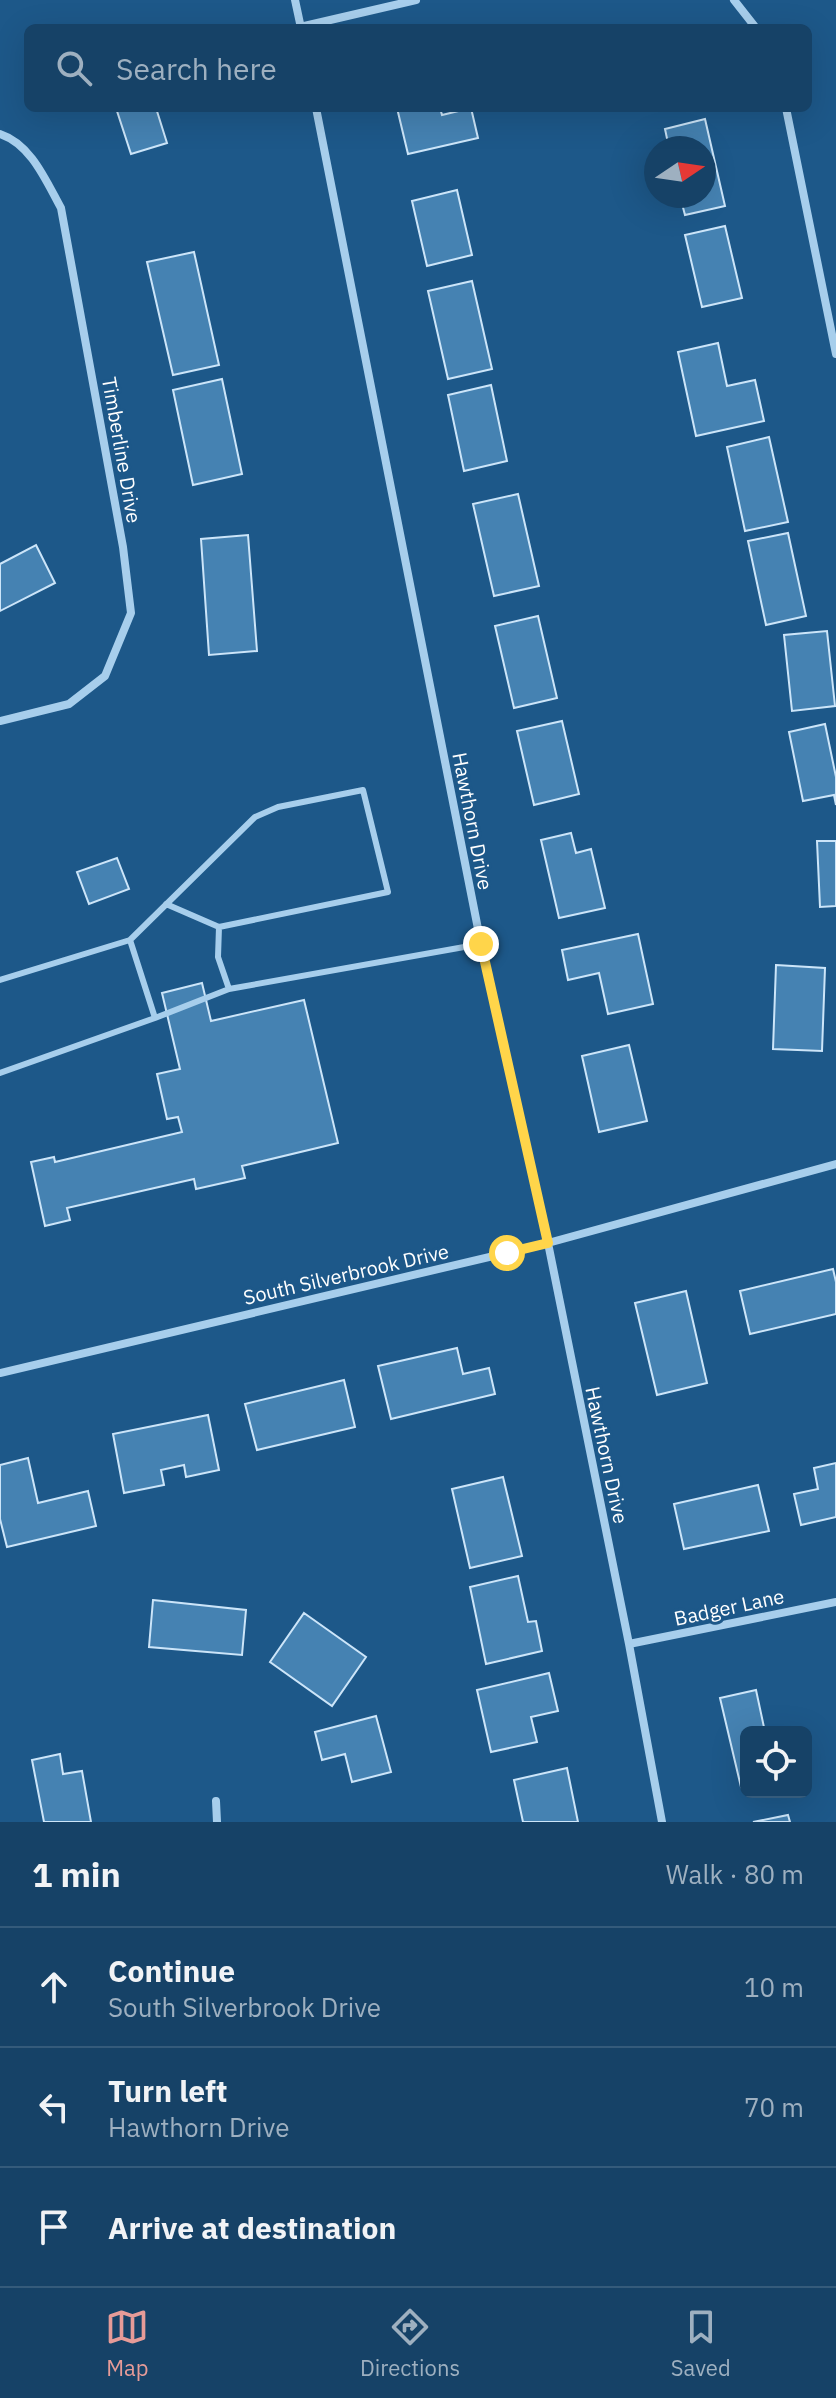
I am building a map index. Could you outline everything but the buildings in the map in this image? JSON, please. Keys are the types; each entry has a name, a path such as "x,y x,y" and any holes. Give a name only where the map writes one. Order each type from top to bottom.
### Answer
{"street":[{"path":"295,0 299,24"},
{"path":"313,24 416,0"},
{"path":"734,0 753,24"},
{"name":"Hawthorn Drive","path":"317,112 481,944 548,1243 662,1822"},
{"path":"787,112 836,354"},
{"name":"Timberline Drive","path":"0,134 15,139 40,169 61,208 123,547 131,613 105,676 69,704 0,721"},
{"name":"South Silverbrook Drive","path":"0,1373 548,1243 836,1164"},
{"name":"Badger Lane","path":"629,1644 836,1602"},
{"path":"216,1801 217,1822"}],"lane":[{"path":"0,980 130,940 166,904 255,817 278,807 363,790 388,892 219,927 166,904"},
{"path":"219,927 218,957 229,989"},
{"path":"130,940 155,1018"},
{"path":"0,1073 229,989 481,944"}],"route":[{"path":"481,944 548,1243 507,1253"}]}
